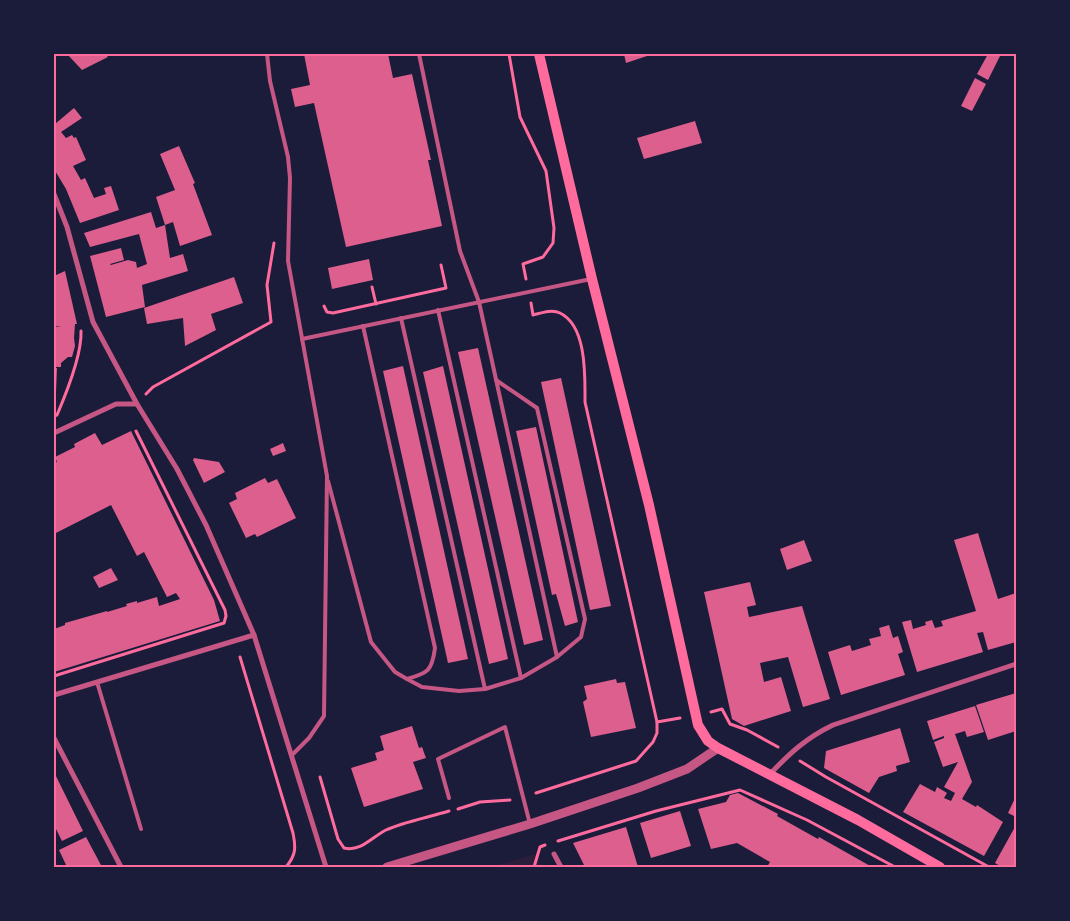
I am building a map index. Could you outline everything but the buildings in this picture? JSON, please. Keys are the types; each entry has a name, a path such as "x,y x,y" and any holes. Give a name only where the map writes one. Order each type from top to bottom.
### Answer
{"main road":[{"path":"539,54 592,279 649,504 695,715 702,734 718,748 858,820 940,867"}],"street":[{"path":"54,194 67,227 93,322 206,525 254,635 326,867"},
{"path":"54,433 116,404 137,404"},
{"path":"54,695 254,635"},
{"path":"770,774 800,744 816,733 833,725 1016,664"},
{"path":"54,738 120,867"},
{"path":"387,867 530,824 673,775 699,762 718,748"},
{"path":"554,854 561,867"}],"lane":[{"path":"267,54 270,81 288,157 290,178 288,261 327,476 371,642 395,672 422,686 459,691 485,690 521,678 557,658 581,637 585,618 537,408 496,380"},
{"path":"419,54 460,251 479,302 557,658"},
{"path":"302,339 592,279"},
{"path":"438,310 521,678"},
{"path":"401,318 485,690"},
{"path":"363,326 435,648 433,662 424,674 407,679"},
{"path":"292,755 310,738 324,716 327,476"},
{"path":"97,682 142,829"},
{"path":"449,798 438,759 505,727 530,824"}],"path":[{"path":"137,404 153,387 271,322 267,285 275,237"},
{"path":"324,306 327,312 333,313 446,288 441,265"},
{"path":"372,287 376,304"},
{"path":"54,416 57,415 62,404 73,369"},
{"path":"54,676 224,623 226,620 225,610 133,426"},
{"path":"240,657 293,833 296,848 291,861 286,867"},
{"path":"320,777 338,839 344,848 352,850 386,830 480,802 523,797 636,761 653,742 657,733 658,722"},
{"path":"558,841 656,811 740,790 807,820 894,867"},
{"path":"534,867 540,847 548,844"}],"shaded area":[{"path":"535,854 542,867 491,867"}]}
